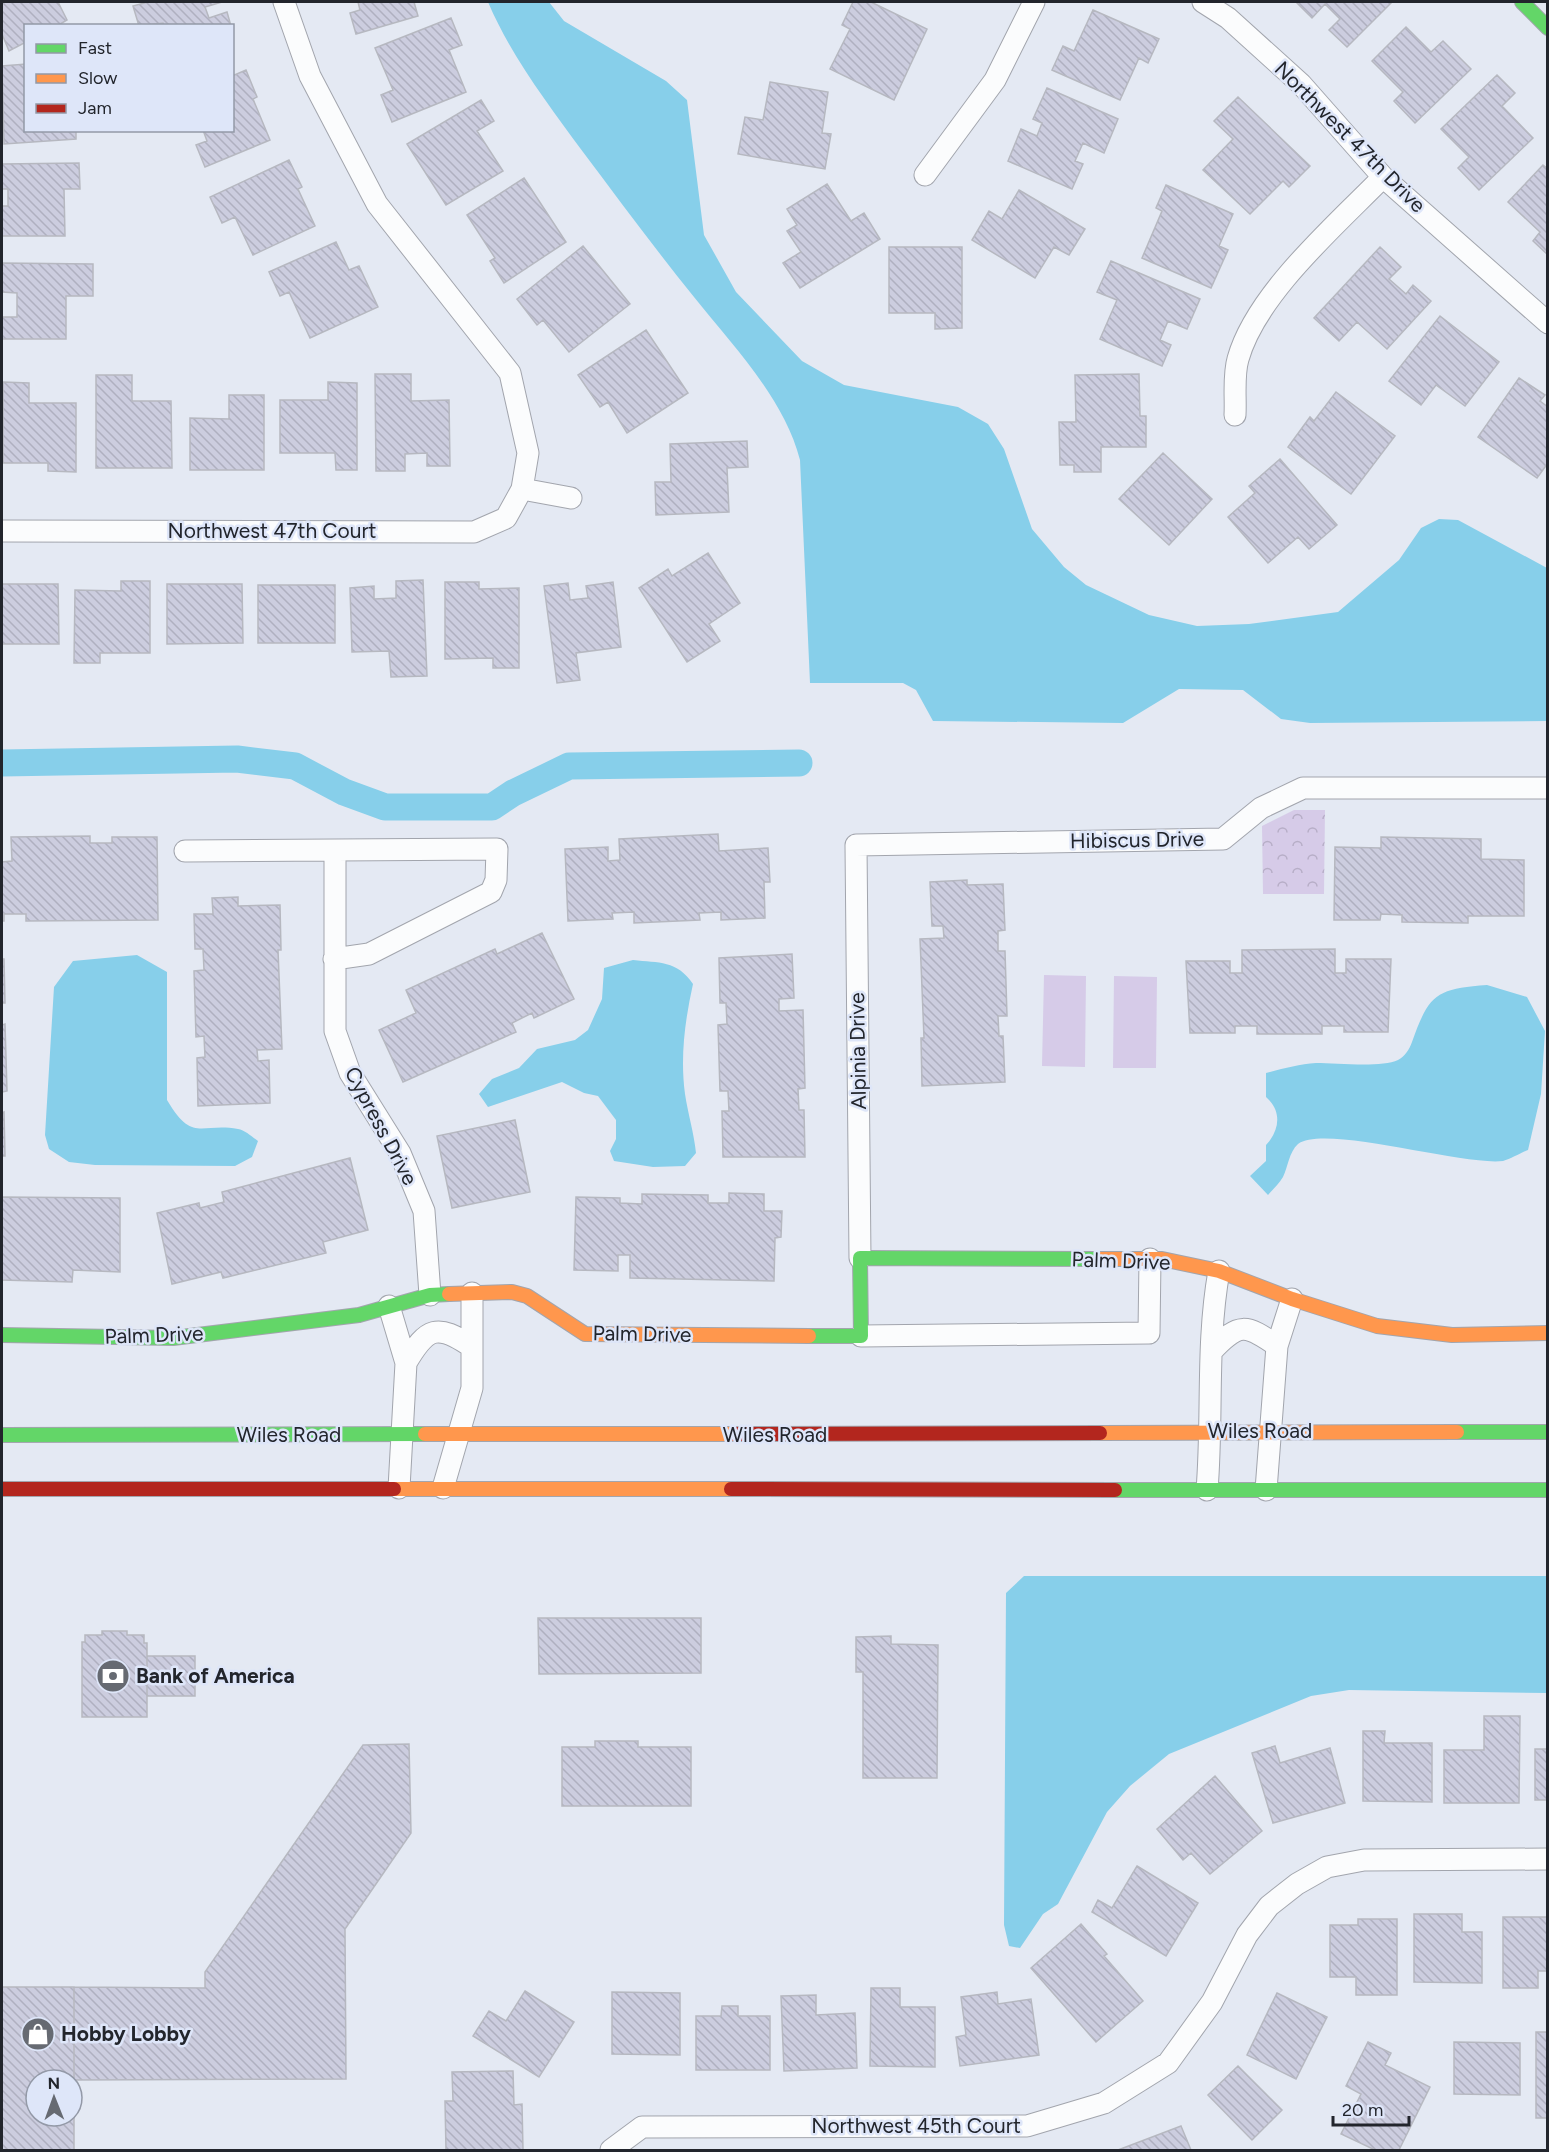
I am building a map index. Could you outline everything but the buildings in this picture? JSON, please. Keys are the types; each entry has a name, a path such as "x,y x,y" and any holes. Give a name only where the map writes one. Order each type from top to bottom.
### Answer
{"main road":[{"path":"1522,2 1548,28"},
{"path":"860,1258 861,1335"},
{"name":"Palm Drive","path":"860,1258 1150,1259 1220,1271 1292,1299 1377,1326 1452,1335 1548,1333"},
{"name":"Palm Drive","path":"2,1335 172,1338 359,1315 430,1295 512,1292 527,1296 585,1334 861,1335"},
{"name":"Wiles Road","path":"2,1435 458,1436 1548,1431"},
{"path":"2,1489 1548,1490"}],"street":[{"name":"Northwest 47th Court","path":"2,531 474,532 506,518 522,489 528,453 510,373 377,204 310,76 284,2"},
{"path":"925,175 995,80 1034,2"},
{"name":"Northwest 47th Drive","path":"1203,2 1228,18 1300,84 1383,177 1548,323"},
{"path":"1235,415 1237,360 1259,311 1306,255 1383,177"},
{"path":"522,489 571,498"},
{"name":"Hibiscus Drive","path":"856,845 1222,838 1261,808 1303,788 1548,788"},
{"name":"Alpinia Drive","path":"856,845 860,1258"},
{"path":"185,851 497,849 496,880 491,892 369,954 334,959"},
{"name":"Cypress Drive","path":"335,850 335,1031 350,1073 400,1153 424,1211 430,1295"},
{"path":"861,1335 1149,1333 1150,1259"},
{"path":"1208,1490 1212,1431 1212,1314 1220,1271"},
{"path":"443,1488 472,1389 472,1293"},
{"path":"1266,1490 1277,1346 1292,1299"},
{"path":"389,1306 406,1363 399,1488"},
{"path":"1212,1351 1228,1333 1238,1329 1256,1331 1277,1346"},
{"path":"406,1363 424,1336 437,1331 450,1332 472,1347"},
{"name":"Northwest 45th Court","path":"611,2149 642,2127 1028,2126 1104,2103 1168,2063 1212,2002 1247,1935 1269,1906 1297,1884 1327,1867 1364,1860 1548,1859"}],"green space":[{"path":"1294,810 1325,810 1324,894 1263,894 1262,826"},
{"path":"1044,975 1086,976 1085,1067 1042,1066"},
{"path":"1114,976 1157,977 1156,1068 1113,1068"}],"water":[{"path":"488,2 549,2 564,21 666,81 687,100 704,235 736,292 802,361 844,385 958,407 988,424 1004,449 1032,529 1064,567 1086,585 1149,615 1197,626 1249,624 1338,612 1399,560 1421,528 1439,519 1458,520 1547,568 1547,721 1310,723 1281,719 1243,690 1179,689 1123,723 933,721 916,690 903,683 810,683 800,460 782,415 756,374 652,243 544,98 519,61"},
{"path":"137,955 167,972 167,1100 176,1114 191,1127 238,1129 258,1141 252,1157 235,1166 95,1165 69,1162 49,1149 45,1135 54,987 73,961"},
{"path":"633,960 667,964 681,971 693,984 686,1025 683,1066 685,1094 696,1153 685,1166 653,1167 614,1161 610,1151 616,1139 616,1120 598,1096 584,1093 562,1082 488,1107 479,1094 492,1079 519,1068 537,1049 575,1040 588,1030 602,999 604,968"},
{"path":"1487,985 1527,997 1545,1031 1541,1094 1528,1150 1503,1161 1484,1161 1364,1142 1313,1139 1295,1147 1283,1177 1268,1195 1250,1176 1266,1161 1266,1145 1274,1133 1277,1121 1275,1108 1266,1097 1266,1073 1316,1063 1381,1064 1398,1060 1408,1050 1424,1013 1437,997 1456,989"},
{"path":"1024,1576 1547,1576 1547,1693 1349,1690 1311,1696 1169,1754 1130,1786 1107,1812 1058,1904 1043,1914 1020,1948 1009,1946 1004,1925 1006,1593"}],"waterway":[{"path":"2,763 237,759 295,766 344,792 385,807 492,807 513,793 569,766 799,763"}],"traffic: fast":[{"path":"1522,2 1548,28"},
{"path":"809,1336 861,1336 860,1258 1100,1259"},
{"path":"2,1335 173,1338 359,1315 430,1295 449,1294"},
{"path":"1457,1432 1548,1432"},
{"path":"2,1435 425,1434"},
{"path":"1115,1490 1548,1490"}],"traffic: slow":[{"path":"1100,1259 1162,1259 1219,1271 1292,1299 1377,1326 1452,1335 1548,1333"},
{"path":"449,1294 512,1292 527,1296 585,1334 809,1336"},
{"path":"1100,1433 1457,1432"},
{"path":"425,1434 735,1434"},
{"path":"394,1489 731,1489"}],"traffic: jam":[{"path":"735,1434 1100,1433"},
{"path":"2,1489 394,1489"},
{"path":"731,1489 1115,1490"}],"place":[{"name":"Bank of America","path":"113,1676"},
{"name":"Hobby Lobby","path":"38,2034"}]}
